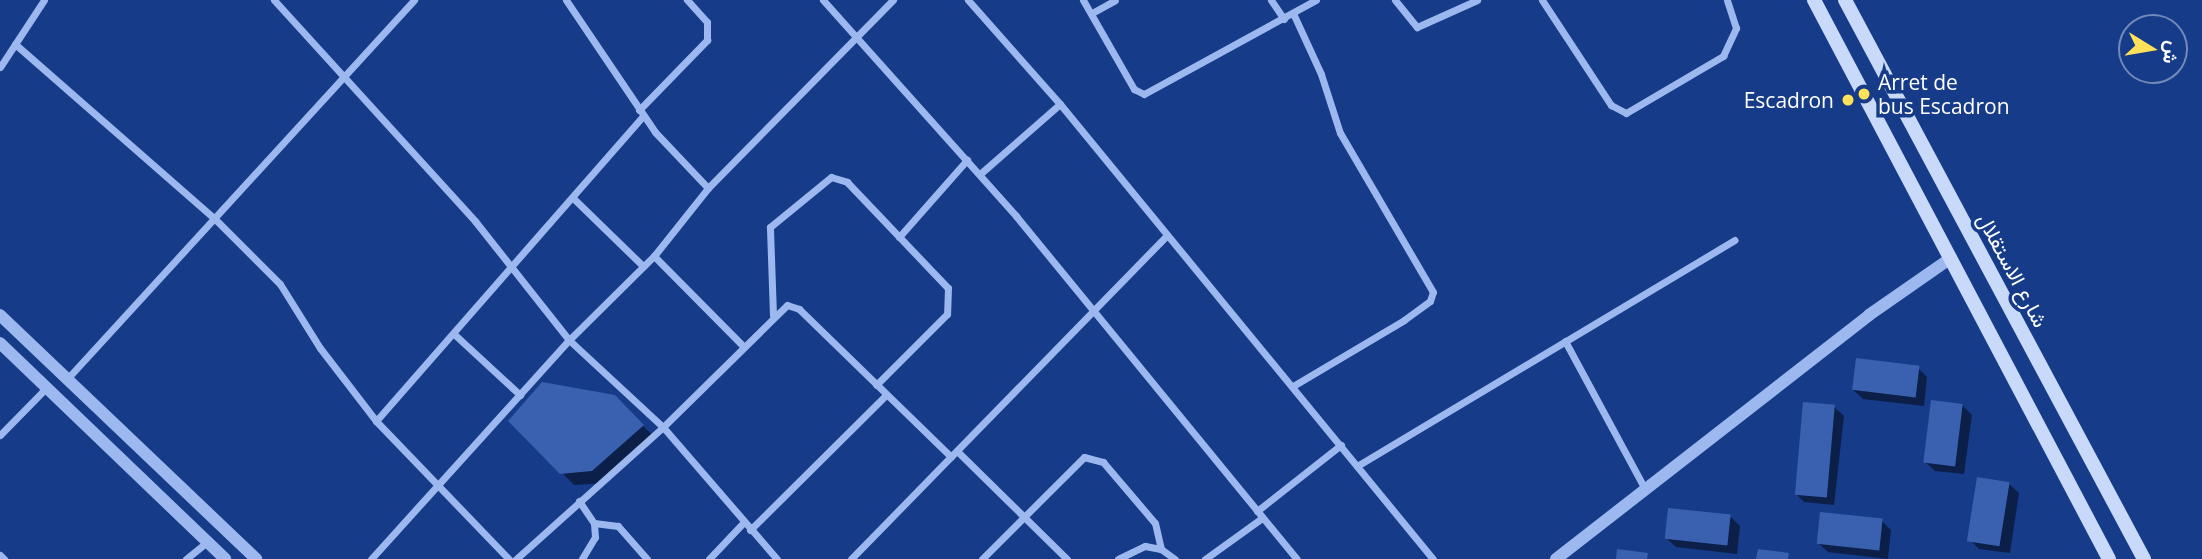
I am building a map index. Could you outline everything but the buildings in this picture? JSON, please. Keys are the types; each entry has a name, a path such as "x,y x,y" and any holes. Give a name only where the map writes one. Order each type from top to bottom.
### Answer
{"main road":[{"path":"1814,0 2109,559"},
{"name":"شارع الاستقلال","path":"1844,0 2144,559"}],"street":[{"path":"0,67 44,0"},
{"path":"274,0 514,268 569,340 663,427 777,559"},
{"path":"67,379 414,0"},
{"path":"566,0 641,113 708,188"},
{"path":"376,421 514,268 641,113 707,40 707,22 687,0"},
{"path":"823,0 981,174 1297,559"},
{"path":"371,559 569,340 654,256 708,188 893,0"},
{"path":"968,0 1060,104 1433,559"},
{"path":"1083,0 1134,89 1144,94 1316,0"},
{"path":"1092,13 1115,0"},
{"path":"1271,0 1284,19"},
{"path":"1395,0 1417,27 1477,0"},
{"path":"1542,0 1611,105 1626,113 1723,56 1736,28 1727,0"},
{"path":"1293,13 1321,74 1340,133 1433,292 1430,301 1404,320 1293,386"},
{"path":"15,44 214,218 281,284 320,348 376,421 441,484 509,559"},
{"path":"981,174 1060,104"},
{"path":"899,237 967,160"},
{"path":"773,315 770,227 831,177 847,181 948,288 947,314 876,385"},
{"path":"573,198 643,266"},
{"path":"851,559 1166,236"},
{"path":"1357,467 1735,240"},
{"path":"654,256 743,346"},
{"path":"1556,559 1646,492 1858,323 1951,258"},
{"path":"516,559 663,427 782,306 799,309 951,457"},
{"path":"0,315 256,559"},
{"path":"454,334 520,395"},
{"path":"1565,341 1646,492"},
{"path":"0,343 225,559"},
{"path":"0,435 46,388"},
{"path":"750,530 887,396"},
{"path":"1205,559 1341,445"},
{"path":"957,451 1067,559"},
{"path":"982,559 1084,457 1095,457 1155,523 1161,548"},
{"path":"579,501 594,523 594,537 582,559"},
{"path":"709,559 744,522"},
{"path":"594,523 618,526 647,559"},
{"path":"186,559 207,542"},
{"path":"1118,559 1145,546 1161,548 1175,559"}],"place":[{"name":"Arret de bus Escadron","path":"1864,94"},
{"name":"Escadron","path":"1848,100"}]}
